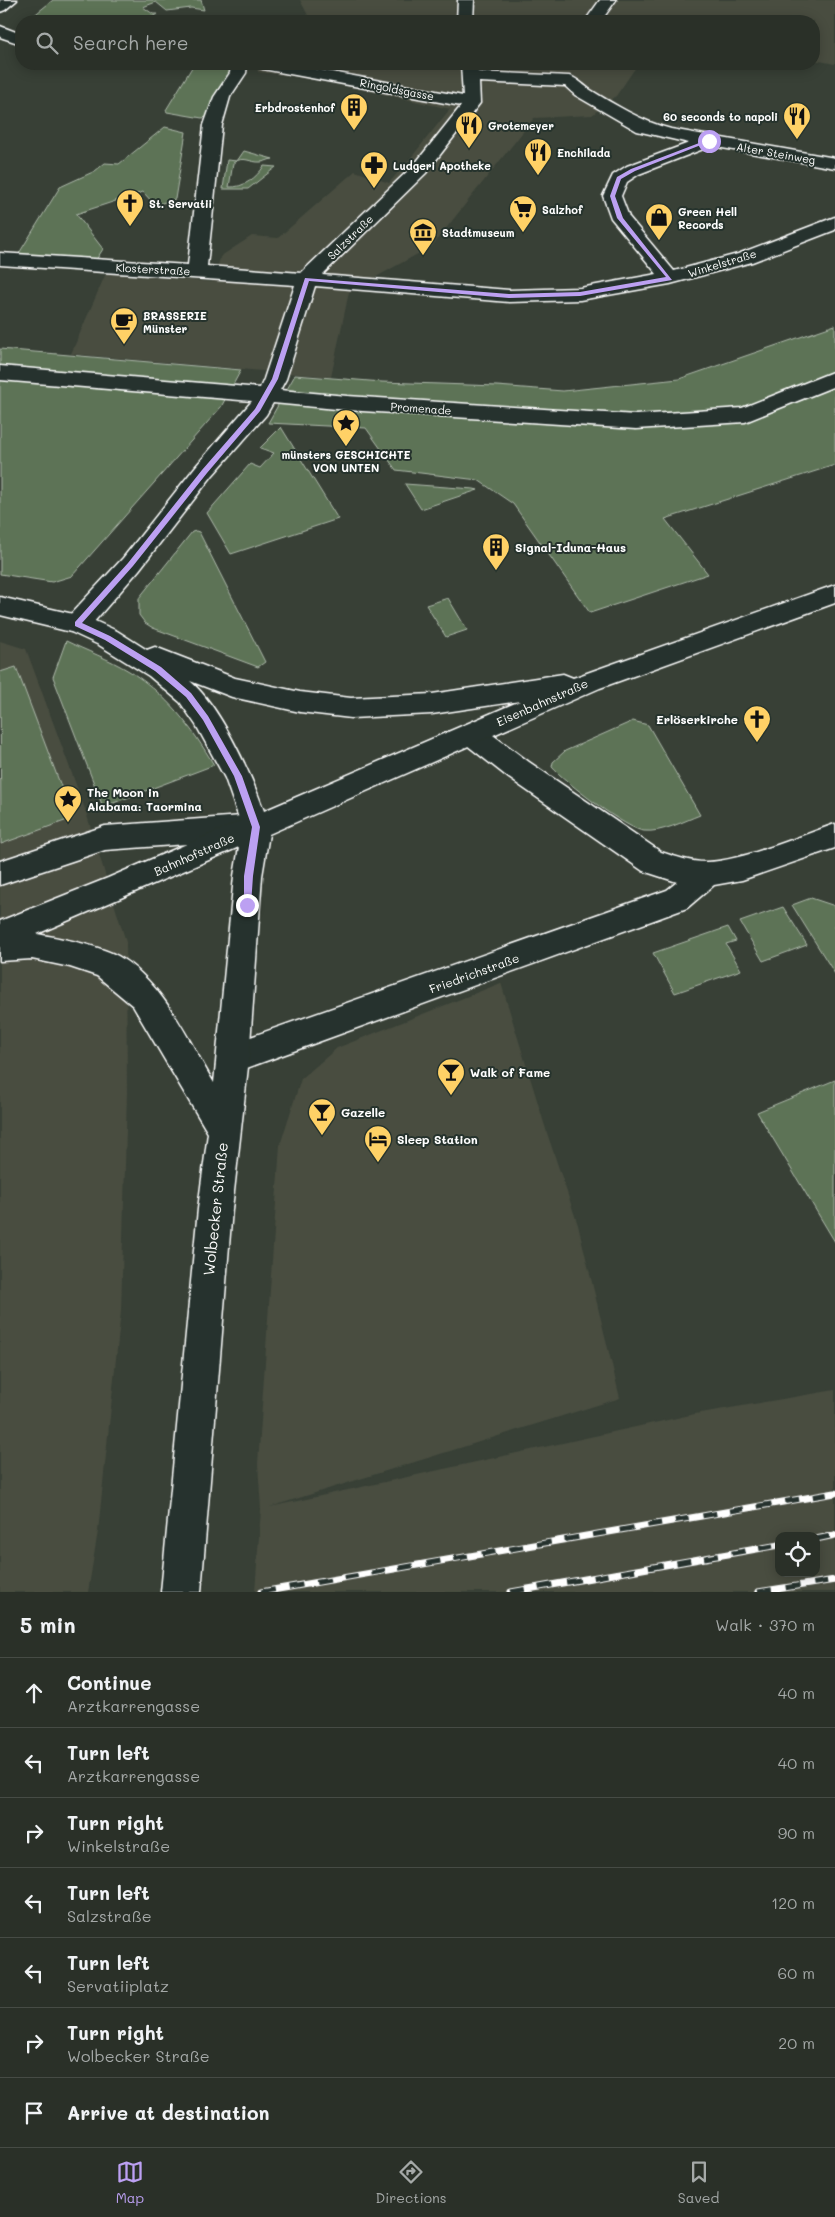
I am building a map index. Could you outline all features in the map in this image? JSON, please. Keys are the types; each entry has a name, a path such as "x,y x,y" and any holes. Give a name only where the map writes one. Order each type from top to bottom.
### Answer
{"street":[{"path":"0,7 9,0"},
{"path":"465,15 466,0"},
{"path":"598,15 608,0"},
{"path":"0,31 15,36"},
{"path":"197,271 214,125 222,97 238,70"},
{"name":"Ringoldsgasse","path":"295,70 472,103"},
{"path":"445,107 472,103 470,70 569,81 572,70"},
{"name":"Alter Steinweg","path":"569,81 581,91 643,127 835,164"},
{"name":"Salzstraße","path":"77,624 131,564 204,471 258,410 275,379 307,279 420,169 472,103"},
{"path":"670,278 620,218 612,196 619,178 633,170 709,141"},
{"name":"Winkelstraße","path":"307,279 509,296 580,294 670,278 745,258 835,223"},
{"name":"Klosterstraße","path":"0,259 307,279"},
{"name":"Promenade","path":"0,373 347,403 636,422 745,415 835,378"},
{"name":"Eisenbahnstraße","path":"256,827 591,681 835,594"},
{"path":"0,606 77,624 232,687 300,702 351,708 432,704 516,690 591,681"},
{"path":"108,638 158,669 188,695 205,718 238,776 256,827"},
{"path":"472,734 519,770 653,862 683,872 707,874 742,868 834,838"},
{"name":"Bahnhofstraße","path":"0,873 105,838 256,827"},
{"name":"Bahnhofstraße","path":"0,935 118,887 256,827"},
{"name":"Wolbecker Straße","path":"181,1592 201,1354 223,1128 233,1058 248,876 256,827"},
{"name":"Friedrichstraße","path":"233,1058 677,899 707,874"},
{"path":"0,948 32,946 70,954 107,966 144,996 223,1128"}],"shaded area":[{"path":"300,0 835,0 835,64 820,61 820,15 308,15"},
{"path":"258,70 634,70 616,96 592,115 534,118 432,246 349,292 331,377 71,354 106,273 212,282 221,256 252,236 278,238 355,171 389,183 450,109 310,78 258,72"},
{"path":"0,641 26,649 85,809 126,942 127,1093 121,1311 98,1531 88,1592 0,1592"},
{"path":"501,983 548,1136 578,1225 620,1398 270,1507 695,1414 835,1390 835,1592 255,1592 261,1509 258,1464 280,1145 301,1079 337,1048"}],"green space":[{"path":"53,0 201,0 204,10 191,8 167,11 156,2 143,7 153,14 158,14 156,15 34,15"},
{"path":"190,70 232,70 207,117 202,118 167,112 166,110"},
{"path":"165,127 186,132 175,199 155,205 143,192 76,214 103,249 96,260 18,255 60,187 95,171 105,163 119,164"},
{"path":"244,151 273,159 261,162 244,159 237,161"},
{"path":"227,160 236,161 233,163 229,187 240,186 250,181 264,166 276,167 248,189 223,189"},
{"path":"835,325 835,465 665,519 708,574 590,613 513,504 478,480 396,470 366,428 268,423 295,375 382,382 497,386 563,391 679,379"},
{"path":"0,349 241,370 221,407 72,576 52,582 0,574"},
{"path":"281,427 338,519 231,554 207,513 250,464 260,468 274,453 260,448"},
{"path":"405,484 474,489 478,490 421,509"},
{"path":"192,532 199,532 265,662 258,667 153,628 145,623 139,615 139,598"},
{"path":"448,598 467,630 446,637 426,605"},
{"path":"66,641 129,671 155,690 178,713 214,765 103,807 53,677"},
{"path":"16,667 73,818 1,844 0,672"},
{"path":"633,721 648,725 700,815 658,830 644,831 636,829 596,804 552,767 553,762 565,751"},
{"path":"811,898 835,906 835,974 792,905"},
{"path":"783,907 807,945 763,961 740,922"},
{"path":"728,927 736,941 726,944 741,970 675,993 653,953"},
{"path":"835,1080 835,1242 757,1112"}],"railway":[{"path":"261,1592 835,1493"},
{"path":"820,1538 835,1535"},
{"path":"511,1592 775,1546"},
{"path":"758,1592 835,1580"}],"place":[{"name":"Erbdrostenhof","path":"354,131"},
{"name":"60 seconds to napoli","path":"797,140"},
{"name":"Grotemeyer","path":"469,149"},
{"name":"Enchilada","path":"538,176"},
{"name":"Ludgeri Apotheke","path":"374,189"},
{"name":"St. Servatii","path":"130,227"},
{"name":"Salzhof","path":"523,233"},
{"name":"Green Hell Records","path":"659,241"},
{"name":"Stadtmuseum","path":"423,256"},
{"name":"BRASSERIE Münster","path":"124,345"},
{"name":"münsters GESCHICHTE VON UNTEN","path":"346,447"},
{"name":"Signal-Iduna-Haus","path":"496,571"},
{"name":"Erlöserkirche","path":"757,743"},
{"name":"The Moon in Alabama: Taormina","path":"68,823"},
{"name":"Walk of Fame","path":"451,1096"},
{"name":"Gazelle","path":"322,1136"},
{"name":"Sleep Station","path":"378,1163"}],"route":[{"path":"247,905 248,876 256,827 238,776 205,718 188,695 158,669 108,638 77,624 131,564 204,471 258,410 275,379 307,279 509,296 580,294 670,278 620,218 612,196 619,178 633,170 709,141"}]}
